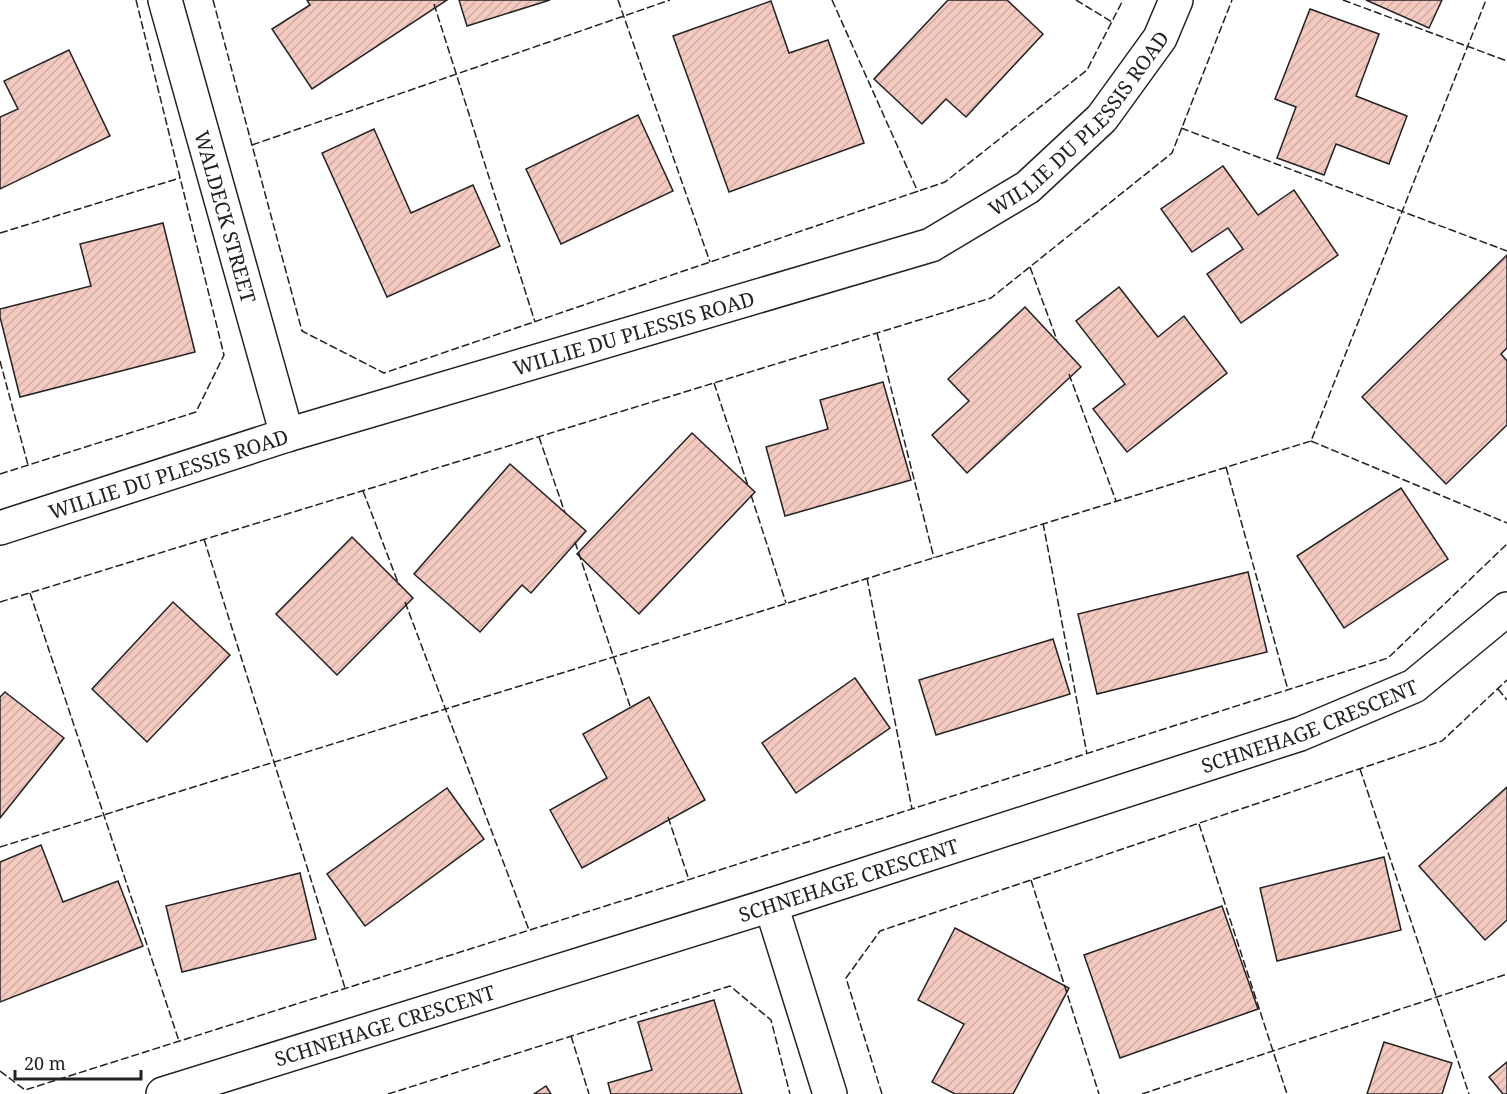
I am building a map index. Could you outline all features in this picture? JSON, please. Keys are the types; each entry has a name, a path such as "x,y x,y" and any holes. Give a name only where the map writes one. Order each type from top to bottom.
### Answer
{"street":[{"name":"WALDECK STREET","path":"165,0 287,435"},
{"name":"WILLIE DU PLESSIS ROAD","path":"0,528 287,435 931,245 1028,187 1102,118 1161,38 1176,0"},
{"name":"SCHNEHAGE CRESCENT","path":"163,1094 771,905 1300,734 1414,686 1507,609"},
{"path":"771,905 830,1094"}],"building":[{"path":"307,0 447,0 312,89 272,29 310,5"},
{"path":"459,0 550,0 467,26"},
{"path":"948,0 1007,0 1043,34 966,117 946,99 922,124 874,79"},
{"path":"1366,0 1442,0 1429,28"},
{"path":"771,1 789,53 828,40 864,143 729,192 673,36"},
{"path":"1310,9 1379,34 1356,96 1407,116 1389,164 1336,144 1324,175 1277,158 1296,107 1275,99"},
{"path":"69,50 110,136 0,189 0,117 18,109 4,81"},
{"path":"638,115 673,191 561,244 526,169"},
{"path":"374,129 411,213 473,185 500,246 387,297 322,153"},
{"path":"1223,166 1258,215 1294,190 1338,255 1241,323 1207,274 1243,249 1228,228 1192,252 1161,209"},
{"path":"163,223 195,352 20,397 0,309 91,286 80,244"},
{"path":"1507,255 1507,348 1501,354 1507,361 1507,425 1446,484 1362,397"},
{"path":"1119,287 1158,337 1184,316 1227,373 1127,452 1093,409 1125,384 1076,321"},
{"path":"1025,307 1081,367 967,473 932,435 969,401 948,379"},
{"path":"883,382 911,480 785,516 766,447 828,429 820,400"},
{"path":"692,433 755,492 639,614 577,554"},
{"path":"510,464 586,531 531,593 522,585 480,632 414,574"},
{"path":"1401,488 1448,559 1344,628 1297,556"},
{"path":"352,537 413,598 337,675 276,614"},
{"path":"1248,572 1267,652 1097,694 1078,614"},
{"path":"173,602 230,655 147,742 92,689"},
{"path":"1053,639 1070,694 936,735 919,680"},
{"path":"855,678 890,728 796,793 762,743"},
{"path":"5,692 64,738 0,818 0,697"},
{"path":"649,697 705,800 582,868 550,810 607,778 583,734"},
{"path":"1507,787 1507,920 1485,940 1419,866"},
{"path":"447,788 484,839 365,926 327,874"},
{"path":"41,845 63,902 118,881 143,946 0,1002 0,862"},
{"path":"1384,857 1401,930 1277,961 1260,888"},
{"path":"300,873 316,939 182,972 166,906"},
{"path":"1222,906 1258,1009 1120,1058 1084,955"},
{"path":"955,928 1069,988 1013,1094 955,1094 932,1082 964,1024 918,1000"},
{"path":"714,1000 742,1094 611,1094 608,1083 652,1070 638,1022"},
{"path":"1384,1042 1452,1063 1442,1094 1367,1094"},
{"path":"1507,1062 1507,1094 1503,1094 1489,1077"},
{"path":"546,1086 551,1094 534,1094"}],"fence":[{"path":"0,474 196,412 224,355 136,0"},
{"path":"213,0 302,331 384,373 945,182 1087,70 1123,0"},
{"path":"618,0 710,262"},
{"path":"252,145 670,0"},
{"path":"832,0 918,192"},
{"path":"1076,0 1112,22"},
{"path":"0,602 991,298 1172,153 1232,0"},
{"path":"1343,0 1507,61"},
{"path":"0,847 1311,441 1486,0"},
{"path":"434,4 535,322"},
{"path":"1181,128 1507,251"},
{"path":"0,233 180,178"},
{"path":"1030,267 1057,340"},
{"path":"877,333 934,558"},
{"path":"0,361 28,465"},
{"path":"1069,374 1116,501"},
{"path":"714,383 748,486"},
{"path":"539,437 565,513"},
{"path":"1311,441 1507,523"},
{"path":"1226,467 1288,690"},
{"path":"363,491 399,585"},
{"path":"751,495 786,603"},
{"path":"1043,523 1087,754"},
{"path":"204,539 345,988"},
{"path":"575,542 631,709"},
{"path":"0,1071 25,1090 1388,658 1507,544"},
{"path":"867,578 912,809"},
{"path":"30,593 179,1041"},
{"path":"405,602 529,930"},
{"path":"882,1094 846,978 880,931 1442,741 1507,680"},
{"path":"1498,689 1507,700"},
{"path":"1360,769 1469,1094"},
{"path":"668,817 689,880"},
{"path":"1199,824 1287,1094"},
{"path":"1031,880 1099,1094"},
{"path":"1142,1094 1507,974"},
{"path":"388,1094 730,986 771,1020 790,1094"},
{"path":"571,1036 589,1094"}]}
